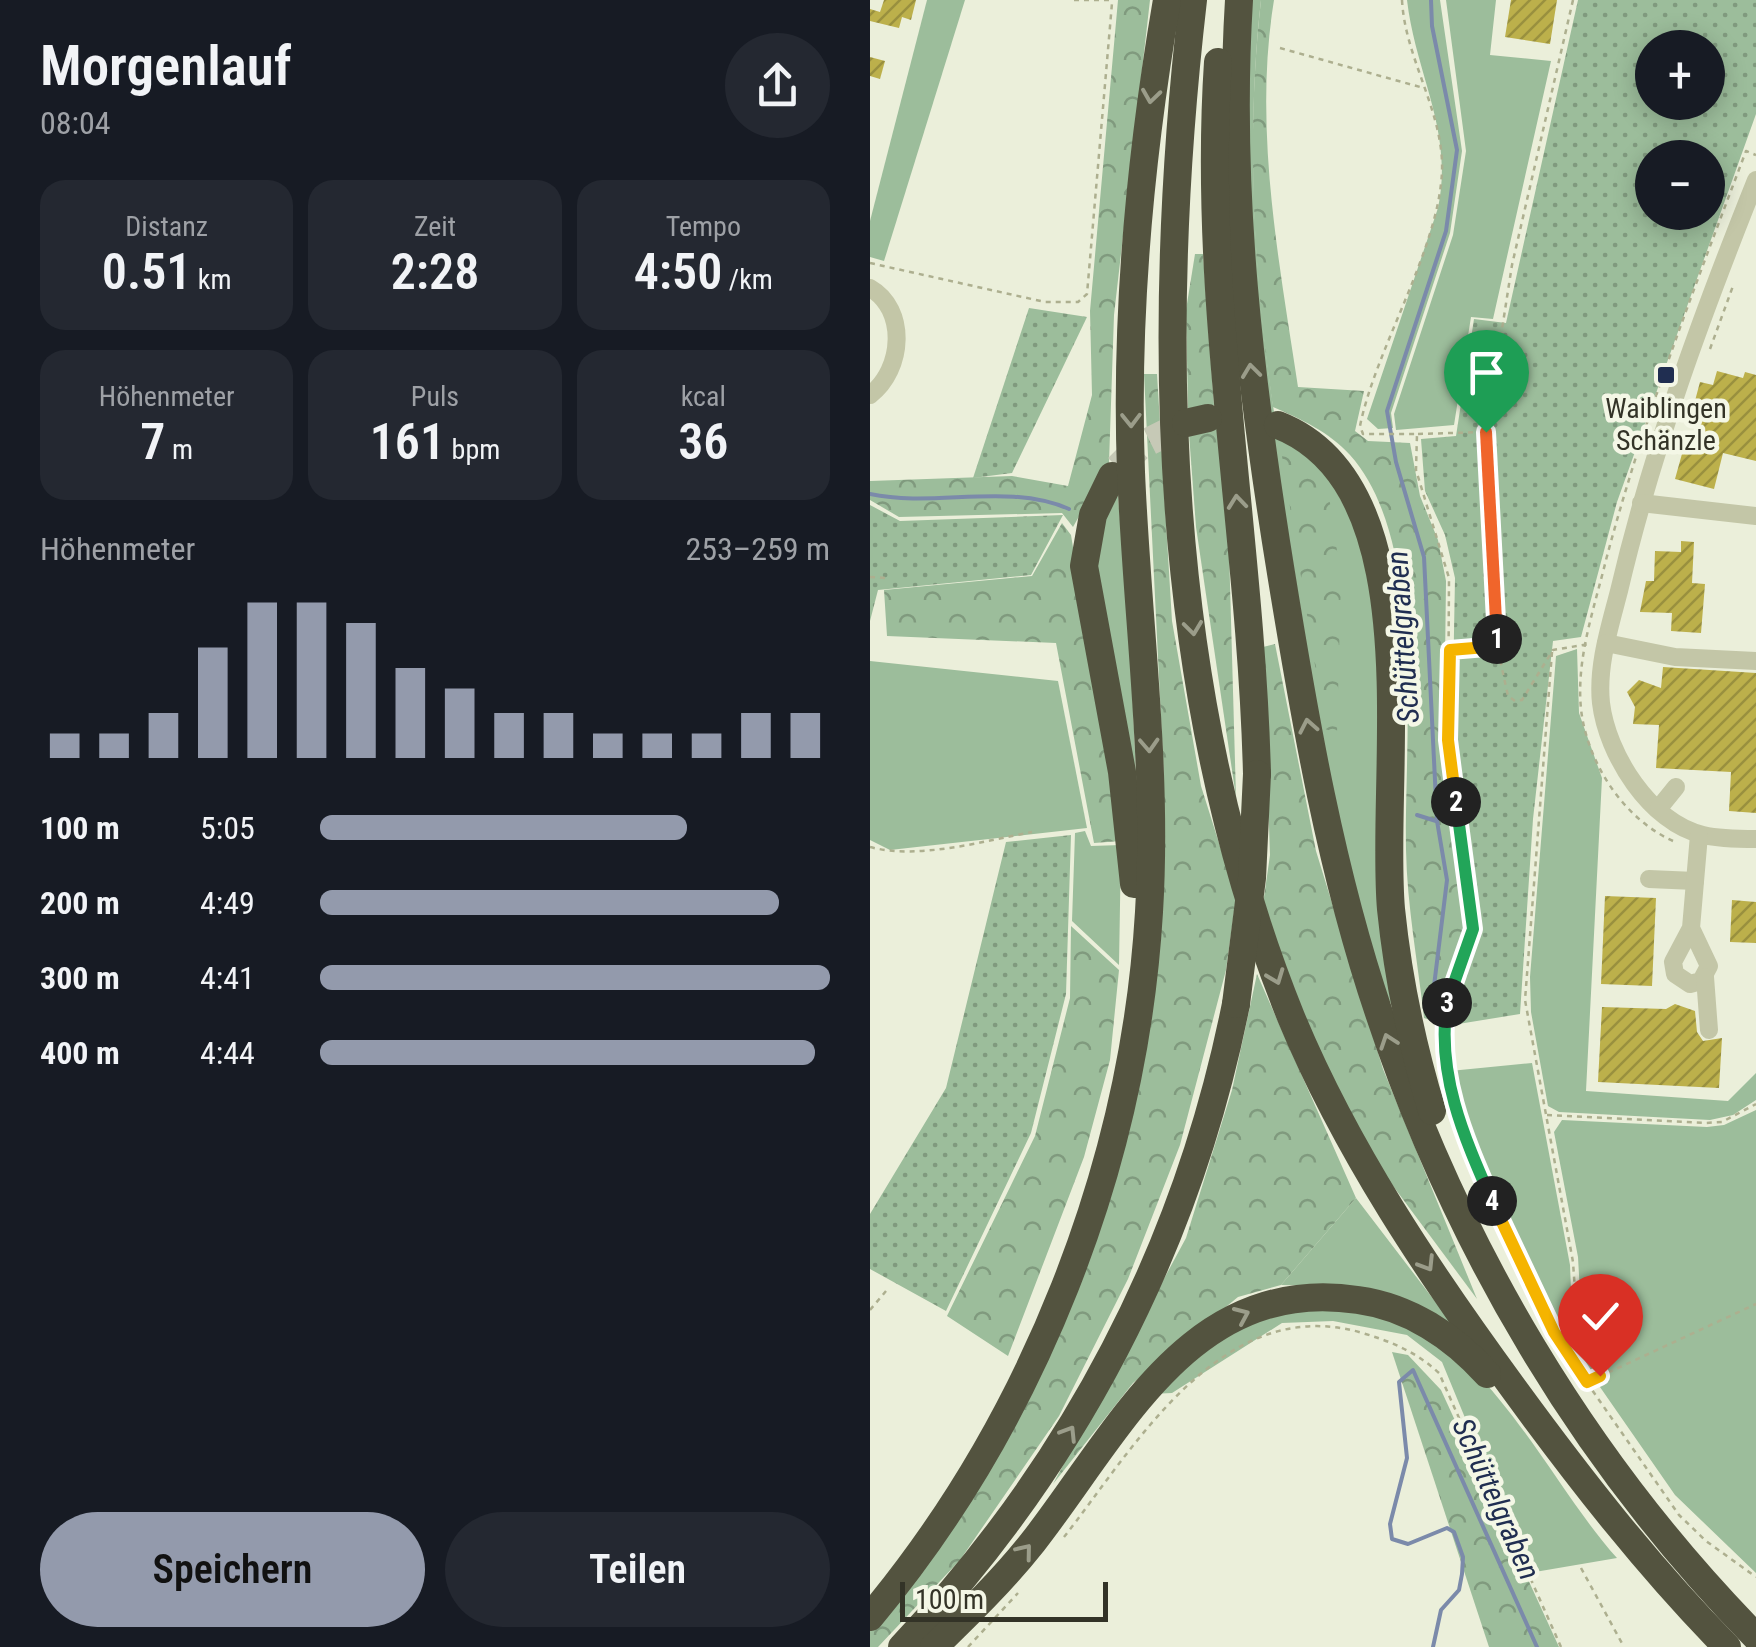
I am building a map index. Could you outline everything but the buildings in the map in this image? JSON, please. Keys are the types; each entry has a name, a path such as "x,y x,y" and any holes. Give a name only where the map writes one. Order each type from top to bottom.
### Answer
{"highway":[{"path":"870,1617 957,1496 1018,1389 1054,1311 1090,1214 1125,1087 1149,914 1150,756 1131,473 1130,325 1140,176 1167,0"},
{"path":"1192,0 1175,200 1173,383 1189,600 1219,785 1264,942 1324,1086 1448,1297 1538,1421 1723,1630 1756,1636"},
{"path":"902,1647 1016,1512 1110,1363 1181,1206 1215,1097 1236,1004 1252,878 1257,774 1250,621 1215,259 1214,129 1223,0"},
{"path":"1240,0 1234,125 1242,298 1298,675 1361,956 1403,1083 1482,1256 1561,1393 1653,1521 1723,1630"},
{"path":"1278,425 1310,441 1343,472 1358,497 1378,550 1388,641 1391,908 1409,1029 1438,1131 1437,1164"},
{"path":"1112,476 1093,515 1084,566 1122,772 1133,883 1149,914"},
{"path":"934,1647 1003,1578 1142,1394 1174,1359 1204,1334 1264,1306 1312,1296 1341,1297 1394,1309 1454,1342 1485,1372 1507,1402 1538,1421"}],"street":[{"path":"1756,180 1698,325 1641,503 1606,643 1601,702 1608,735 1621,764 1658,808 1699,835 1756,839"},
{"path":"870,288 886,297 896,314 897,336 888,373 870,394"},
{"path":"1641,503 1756,516"},
{"path":"1606,643 1675,657 1756,660"},
{"path":"1658,808 1676,787"},
{"path":"1699,835 1691,928 1673,968 1684,982 1696,984 1714,970"},
{"path":"1649,879 1695,881"},
{"path":"1691,928 1714,970 1710,1030"},
{"path":"1710,1004 1730,1006"}],"path":[{"path":"870,263 1045,302 1078,302 1087,294 1112,2 1074,0"},
{"path":"1402,0 1407,44 1441,147 1442,173 1419,256 1360,426 1364,434 1375,436 1486,432"},
{"path":"1573,0 1512,265 1486,432 1498,646 1505,689 1515,702 1529,690 1552,650 1584,644"},
{"path":"1280,48 1421,87"},
{"path":"1707,356 1738,273"},
{"path":"1416,434 1416,470 1449,578 1448,740 1473,929 1447,1003 1441,1040 1446,1073 1508,1238 1574,1364 1680,1515 1706,1541 1756,1578"},
{"path":"870,577 887,578"},
{"path":"1450,650 1498,646"},
{"path":"1552,650 1525,984 1578,1299 1574,1364"},
{"path":"870,847 913,850 1032,832"},
{"path":"1546,1115 1705,1123 1722,1122 1756,1104"},
{"path":"870,1310 886,1291"},
{"path":"1587,1382 1756,1304"},
{"path":"1056,1548 1147,1428 1212,1364 1272,1336 1313,1328 1350,1330 1404,1346 1440,1372 1560,1647"},
{"path":"1581,1568 1624,1647"},
{"path":"968,1647 1022,1588"}],"green space":[{"path":"927,0 965,0 884,261 870,257 870,221"},
{"path":"1118,0 1150,0 1114,315 1109,463 1073,527 1062,513 899,517 870,500 870,481 1012,476 1068,486 1092,395 1090,311"},
{"path":"1249,0 1261,0 1254,108 1255,216 1263,325 1277,432 1314,451 1372,556 1404,1031 1377,975 1326,766 1258,349 1244,99"},
{"path":"1261,0 1274,0 1268,48 1267,145 1298,387 1364,391 1355,431 1368,441 1410,443 1420,496 1438,540 1446,581 1444,743 1470,925 1436,1022 1424,1018 1408,892 1406,644 1391,538 1374,492 1350,455 1324,433 1273,407 1254,204 1254,101"},
{"path":"1407,0 1440,0 1462,151 1450,233 1391,413 1393,428 1378,429 1367,419 1438,208 1442,180 1438,128"},
{"path":"1446,0 1496,0 1490,55 1551,61 1493,319 1471,317 1454,425 1396,430 1394,414 1453,235 1466,151"},
{"path":"1578,0 1756,0 1756,114 1725,201 1725,140 1635,140 1635,230 1714,230 1617,502 1581,637 1553,641 1533,819 1520,1014 1446,1026 1476,930 1452,739 1455,578 1445,535 1425,491 1421,439 1456,436 1474,319 1506,323"},
{"path":"1195,254 1203,254 1214,405 1188,409 1186,310"},
{"path":"1029,308 1087,317 1012,473 973,478"},
{"path":"1144,374 1157,374 1172,621 1201,786 1236,897 1226,970 1180,1145 1128,1279 1059,1416 960,1560 878,1647 870,1647 870,1631 931,1558 1110,1195 1164,779"},
{"path":"1217,429 1229,549 1236,797 1196,527 1189,434"},
{"path":"1279,437 1310,452 1330,503 1341,578 1337,733 1325,729"},
{"path":"1117,487 1129,618 1139,842 1093,556"},
{"path":"870,505 900,521 1063,515 1031,575 878,590 870,621"},
{"path":"1062,523 1071,535 1121,841 1094,843 1056,643 887,636 884,590 1032,576"},
{"path":"1275,644 1316,851 1383,1069 1477,1299 1376,1163 1305,1024 1262,911 1270,855 1263,647"},
{"path":"1577,649 1579,713 1602,778 1586,1091 1728,1101 1756,1073 1756,1100 1733,1115 1710,1120 1559,1112 1548,1106 1531,1012 1530,977 1556,656"},
{"path":"870,661 1058,681 1087,828 890,850 870,840"},
{"path":"1085,831 1091,846 1121,845 1119,965 1072,921 1075,833"},
{"path":"1071,835 1066,994 1031,1133 946,1311 870,1269 870,1214 946,1088 1006,842"},
{"path":"1071,926 1119,970 1110,1060 1084,1157 1008,1356 947,1316 1035,1136 1070,998"},
{"path":"1257,974 1356,1198 1281,1285 1238,1297 1133,1383 1053,1484 1186,1238 1232,1090"},
{"path":"1532,1063 1570,1265 1573,1340 1567,1344 1498,1204 1450,1071"},
{"path":"1756,1110 1756,1573 1675,1495 1584,1364 1578,1257 1554,1132 1562,1120 1707,1127 1724,1125"},
{"path":"1356,1198 1463,1338 1354,1287 1281,1285"},
{"path":"1339,1305 1406,1323 1438,1341 1468,1365 1522,1428 1617,1558 1529,1573 1442,1362 1407,1335 1333,1321 1282,1323 1172,1393 1151,1394 1207,1340 1276,1309"},
{"path":"1392,1352 1408,1355 1441,1390 1559,1647 1489,1647"}],"waterway":[{"name":"Schüttelgraben","path":"1431,0 1432,26 1457,150 1446,231 1387,411 1396,462 1424,557 1437,821 1447,880 1434,986"},
{"path":"870,494 895,498 1021,497 1069,509"},
{"path":"1417,815 1436,821"},
{"path":"1433,1647 1441,1610 1459,1590 1463,1557 1454,1532 1447,1528 1408,1544 1392,1539 1390,1524 1407,1458 1399,1382 1413,1370 1537,1647"}],"tunnel":[{"path":"1118,468 1140,446 1186,423"}],"place":[{"name":"Waiblingen Schänzle","path":"1666,375"}],"route":[{"path":"1486,432 1498,646 1450,650 1448,740 1473,929 1447,1003 1441,1040 1455,1107 1515,1254 1574,1364 1587,1382 1600,1376"}]}
